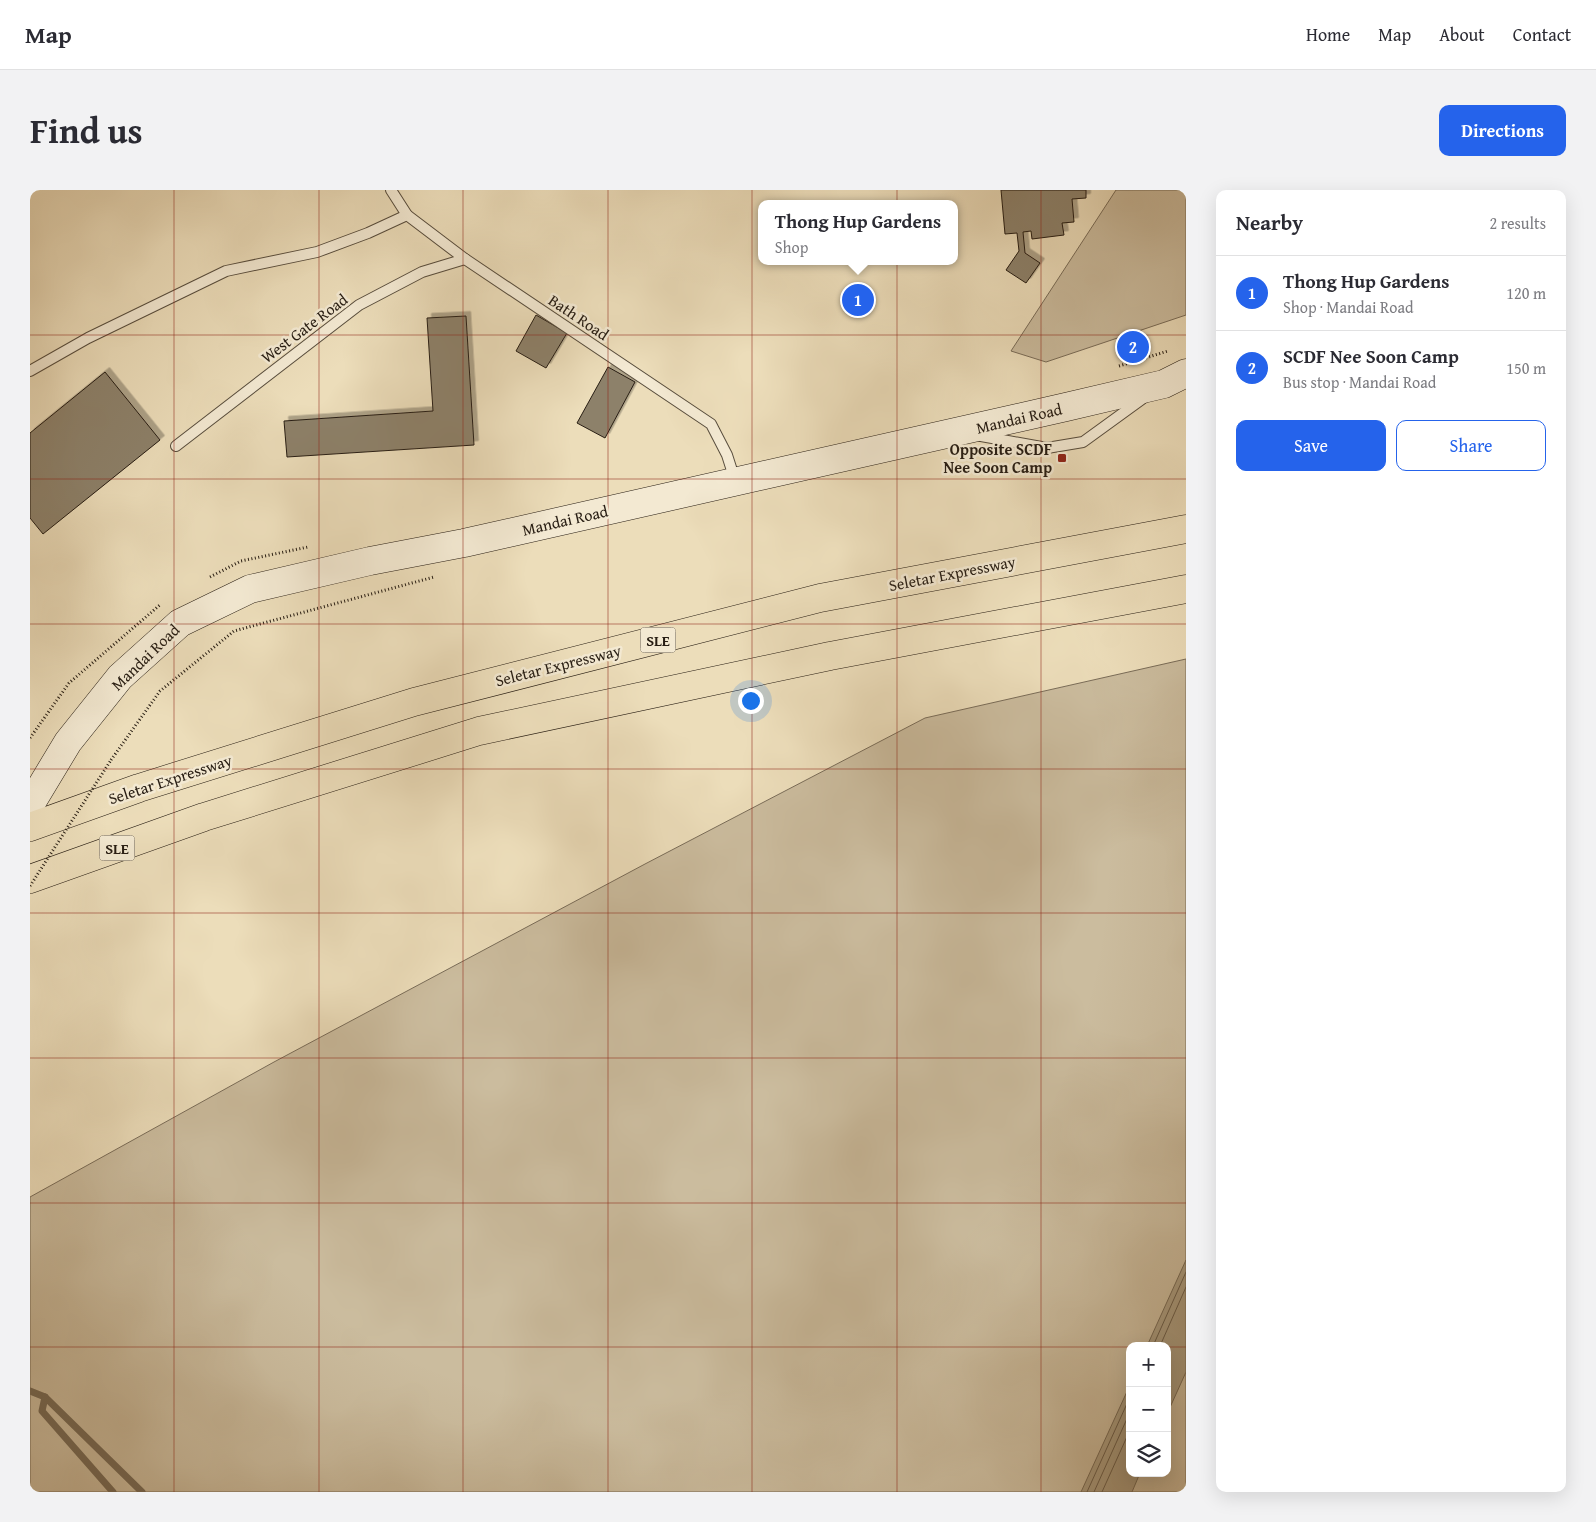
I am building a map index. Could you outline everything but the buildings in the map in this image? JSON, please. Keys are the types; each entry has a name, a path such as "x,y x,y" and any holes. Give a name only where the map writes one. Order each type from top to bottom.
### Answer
{"highway":[{"name":"Seletar Expressway","path":"30,826 138,788 442,695 820,598 1186,529"},
{"name":"SLE","path":"30,879 204,817 479,731 830,656 1186,589"}],"main road":[{"name":"Mandai Road","path":"30,805 68,742 120,677 180,623 250,588 370,561 464,543 957,431 1175,378"}],"lane":[{"name":"Bath Road","path":"391,190 407,215 465,259 711,424 727,455 735,480"},
{"path":"30,371 88,338 226,271 318,252 368,233 407,215"},
{"name":"West Gate Road","path":"176,446 359,305 422,272 465,259"},
{"path":"957,431 1047,448 1083,442 1175,378"}],"path":[{"path":"30,886 111,760 160,691 234,631 442,575"}],"shaded area":[{"path":"1116,190 1186,190 1186,315 1046,362 1011,351"},
{"path":"1186,659 1186,1492 30,1492 30,1197 274,1062 645,864 925,718"}],"water":[{"path":"1186,1260 1186,1372 1171,1405 1171,1342 1149,1342"},
{"path":"1126,1394 1126,1477 1138,1477 1132,1492 1081,1492"}],"waterway":[{"path":"30,1391 45,1397 142,1492"},
{"path":"45,1397 42,1411 113,1492"}],"place":[{"name":"Thong Hup Gardens","path":"858,300"},
{"name":"SCDF Nee Soon Camp","path":"1133,347"},
{"name":"Opposite SCDF Nee Soon Camp","path":"1062,458"}]}
